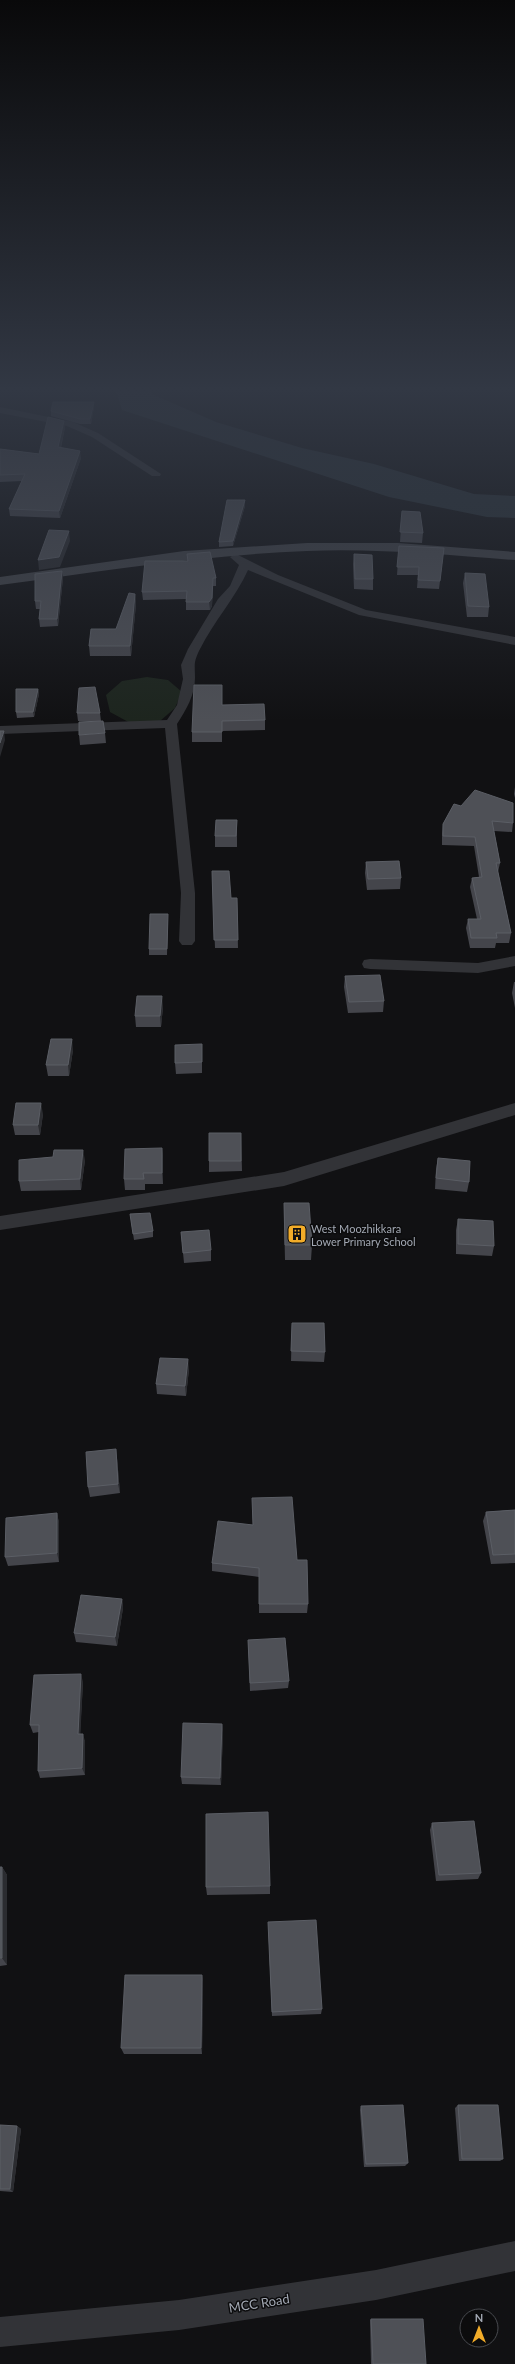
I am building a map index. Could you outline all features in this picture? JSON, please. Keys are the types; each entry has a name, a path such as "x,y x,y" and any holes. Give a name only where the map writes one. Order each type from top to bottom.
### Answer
{"main road":[{"path":"0,581 184,555 229,552 355,546 398,547 515,556"}],"street":[{"path":"229,552 245,564 363,613 515,641"},
{"path":"187,941 188,893 171,724 183,705 189,679 187,665 194,648 224,599 235,586 245,564"},
{"path":"0,730 171,724"},
{"path":"370,964 478,968 515,961"},
{"path":"0,1223 284,1179 515,1109"},
{"name":"MCC Road","path":"0,2332 180,2315 376,2285 515,2256"}],"shaded area":[{"path":"405,500 515,500 515,518 487,517"},
{"path":"147,677 168,680 182,692 175,708 160,721 132,724 110,712 106,695 122,681"}],"building":[{"path":"13,500 63,500 59,511 9,509"},
{"path":"227,500 245,500 233,541 219,542"},
{"path":"402,511 420,512 423,533 400,532"},
{"path":"49,530 69,531 59,557 38,560"},
{"path":"399,546 444,548 440,581 418,580 419,567 397,567"},
{"path":"210,552 216,578 213,578 212,598 209,602 186,602 187,591 142,592 145,561 188,561 187,554"},
{"path":"354,554 372,555 373,579 355,579"},
{"path":"62,571 57,619 39,619 41,601 35,601 35,574"},
{"path":"465,573 485,574 489,607 468,606"},
{"path":"129,593 135,594 130,646 89,646 91,629 116,629"},
{"path":"194,685 222,685 222,705 264,704 265,720 222,721 222,732 192,732"},
{"path":"95,687 100,713 77,713 79,688"},
{"path":"16,689 38,689 33,712 16,712"},
{"path":"103,721 105,733 79,735 79,722"},
{"path":"0,731 4,731 0,743"},
{"path":"475,790 513,803 513,823 492,821 500,863 496,863 511,933 496,933 497,938 471,938 468,919 481,919 472,878 482,877 475,837 443,836 443,824 454,804 461,806"},
{"path":"216,820 237,820 236,836 215,836"},
{"path":"399,861 401,878 368,879 366,862"},
{"path":"212,871 229,871 231,898 237,898 238,940 214,940"},
{"path":"150,914 168,914 167,949 149,949"},
{"path":"380,975 384,1001 349,1002 345,976"},
{"path":"137,996 162,996 160,1016 135,1016"},
{"path":"51,1039 72,1039 68,1065 46,1065"},
{"path":"202,1044 202,1062 175,1063 175,1045"},
{"path":"16,1103 41,1103 38,1125 13,1125"},
{"path":"209,1133 241,1133 241,1161 209,1161"},
{"path":"162,1148 162,1173 143,1173 144,1179 124,1179 125,1149"},
{"path":"54,1150 83,1150 80,1179 19,1181 19,1160 53,1157"},
{"path":"438,1158 470,1161 469,1182 436,1178"},
{"path":"284,1203 309,1203 312,1245 285,1245"},
{"path":"150,1213 153,1231 133,1234 130,1214"},
{"path":"458,1219 493,1221 494,1246 458,1244"},
{"path":"209,1230 211,1250 183,1253 181,1232"},
{"path":"292,1323 324,1323 325,1352 291,1351"},
{"path":"160,1358 188,1359 185,1386 156,1384"},
{"path":"116,1449 118,1484 88,1487 86,1452"},
{"path":"292,1497 297,1560 307,1560 308,1604 259,1604 259,1568 212,1563 218,1521 253,1525 252,1498"},
{"path":"515,1510 515,1554 493,1555 486,1512"},
{"path":"57,1513 57,1553 5,1557 6,1518"},
{"path":"81,1595 122,1599 115,1637 74,1633"},
{"path":"285,1638 289,1681 250,1683 248,1640"},
{"path":"81,1674 78,1734 83,1734 82,1768 38,1771 39,1725 30,1725 34,1675"},
{"path":"183,1723 222,1724 220,1778 181,1777"},
{"path":"268,1812 270,1886 206,1887 206,1814"},
{"path":"474,1821 481,1873 439,1875 432,1823"},
{"path":"0,1867 2,1867 2,1958 0,1958"},
{"path":"316,1920 322,2009 272,2012 268,1922"},
{"path":"125,1975 202,1975 201,2048 121,2048"},
{"path":"403,2105 408,2163 366,2164 361,2106"},
{"path":"458,2105 498,2105 503,2159 462,2159"},
{"path":"0,2125 17,2126 10,2189 0,2189"},
{"path":"371,2319 423,2319 426,2364 373,2364"}],"place":[{"name":"West Moozhikkara Lower Primary School","path":"297,1234"}]}
